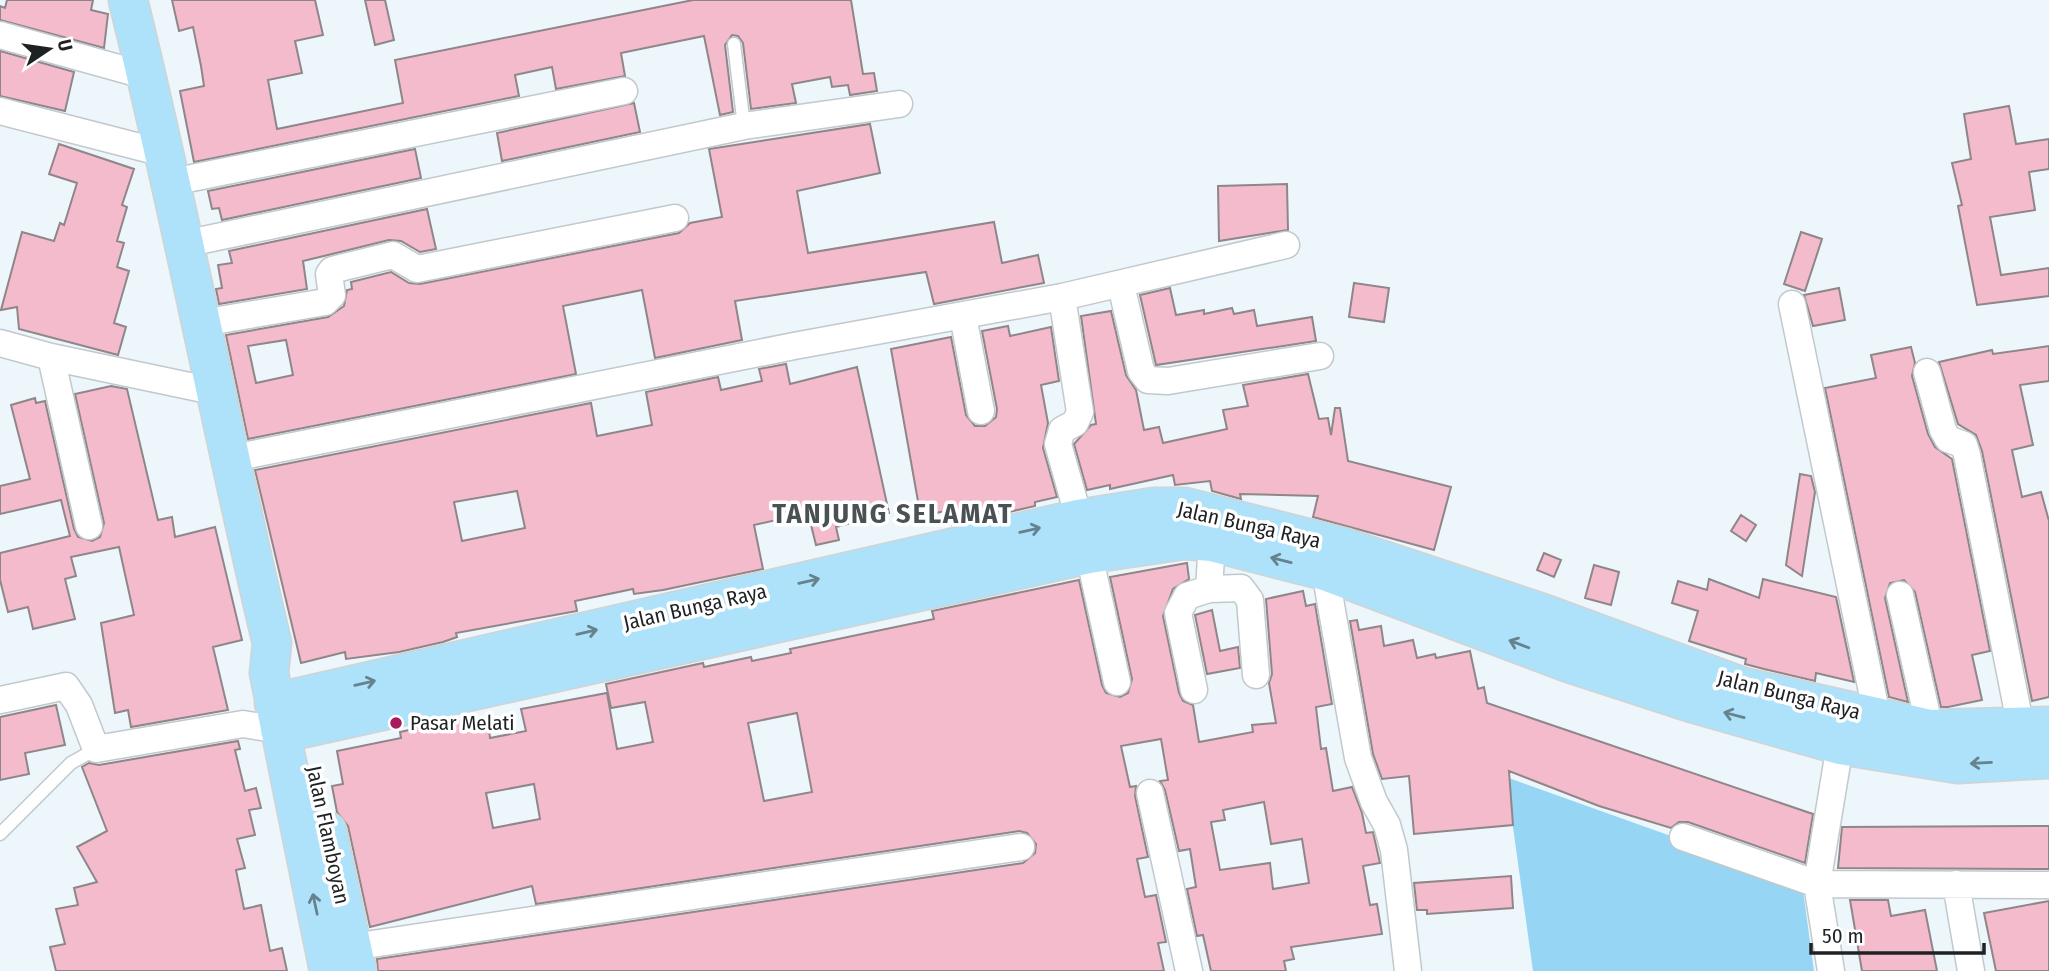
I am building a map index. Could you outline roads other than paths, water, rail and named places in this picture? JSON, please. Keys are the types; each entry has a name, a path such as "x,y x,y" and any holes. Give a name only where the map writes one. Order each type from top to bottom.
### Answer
{"main road":[{"path":"128,0 202,323 228,459"},
{"name":"Jalan Flamboyan","path":"228,459 272,643 291,670 280,717 346,963"},
{"name":"Jalan Bunga Raya","path":"280,717 1078,519 1154,507 1185,507 1343,547 1542,613 1743,687 1840,745 1958,764 2049,759"},
{"name":"Jalan Bunga Raya","path":"280,717 1089,554 1184,540 1212,542 1325,571 1569,663 1692,704 1790,714 1877,716 1930,729 2035,727"}],"street":[{"path":"0,35 147,76"},
{"path":"0,111 167,168 624,91"},
{"path":"184,244 744,126 899,104"},
{"path":"202,323 326,302 332,295 329,274 332,270 393,256 416,269 675,218"},
{"path":"228,459 520,400 1062,298 1286,245"},
{"path":"1121,285 1141,371 1148,380 1168,381 1320,356"},
{"path":"1062,298 1080,412 1075,423 1062,430 1058,444 1089,554 1117,682"},
{"path":"1792,304 1877,716"},
{"path":"963,316 981,411"},
{"path":"3,352 51,357 213,391"},
{"path":"51,357 89,526"},
{"path":"1927,372 1943,430 1948,439 1964,445 1968,455 2035,727"},
{"path":"1209,589 1212,542"},
{"path":"1325,571 1358,758 1374,802 1387,825 1394,850 1408,971"},
{"path":"1194,690 1178,613 1187,596 1209,589 1241,588 1247,593 1256,675"},
{"path":"1900,595 1930,729"},
{"path":"0,700 66,686 79,705 96,749 280,717"},
{"path":"1831,971 1817,884 1840,745"},
{"path":"1150,793 1189,971"},
{"path":"1683,837 1817,884 2049,885"},
{"path":"346,963 1021,847"},
{"path":"1956,884 1971,971"}],"lane":[{"path":"734,44 744,126"},
{"path":"0,834 71,763 96,749"}],"place":[{"name":"Pasar Melati","path":"396,723"}],"district":[{"name":"TANJUNG SELAMAT","path":"893,513"}]}
